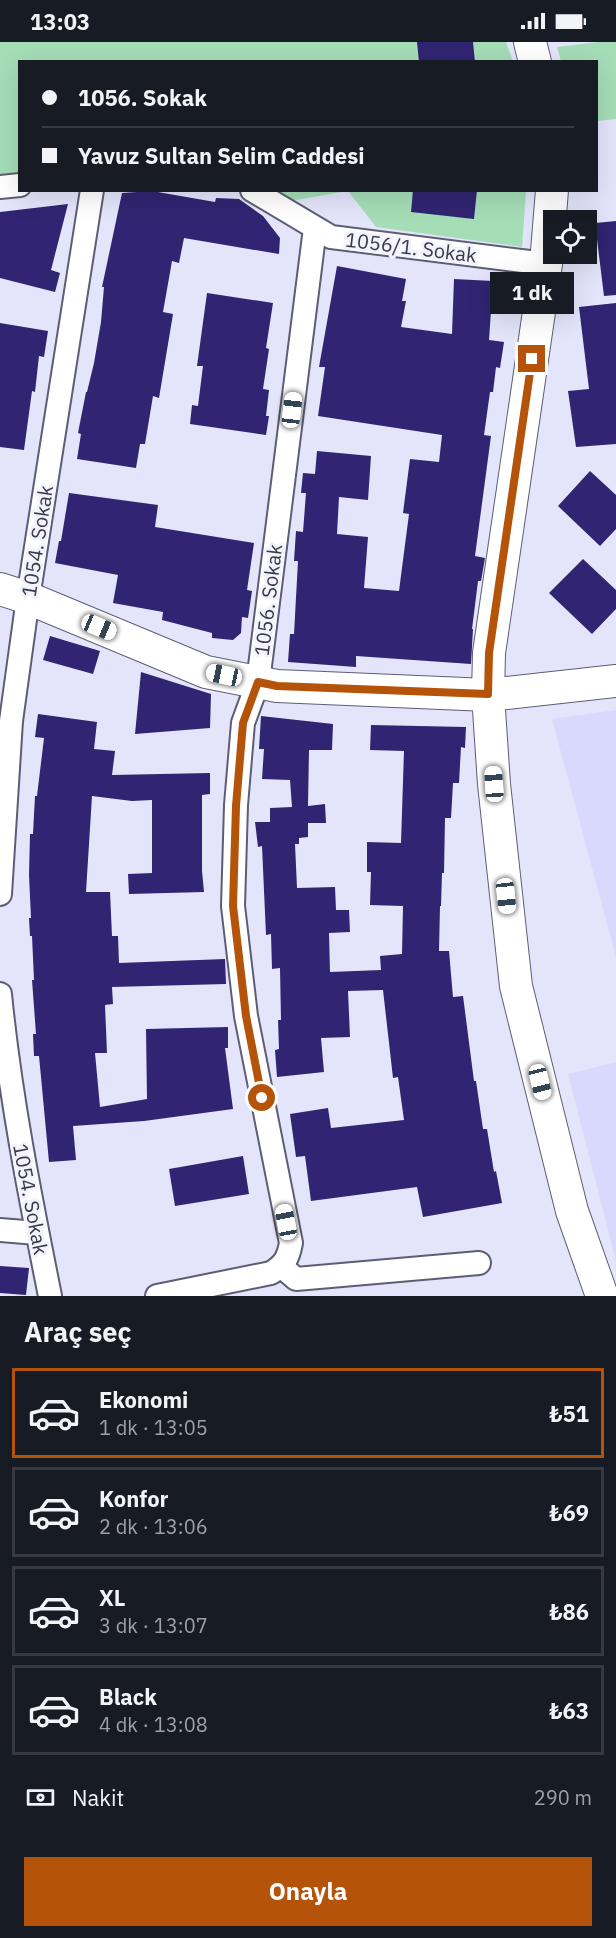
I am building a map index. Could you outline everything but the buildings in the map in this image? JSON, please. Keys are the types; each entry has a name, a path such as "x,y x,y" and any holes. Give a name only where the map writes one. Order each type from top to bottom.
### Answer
{"main road":[{"path":"530,42 535,60"},
{"path":"550,210 552,192"},
{"path":"546,264 489,653 488,694 494,784 516,986 572,1211 602,1296"},
{"path":"14,594 206,672 277,686 488,694 616,681"}],"street":[{"path":"0,187 18,185"},
{"name":"1054. Sokak","path":"0,894 11,720 14,594 92,192"},
{"name":"1056/1. Sokak","path":"255,192 331,237 543,264"},
{"name":"1056. Sokak","path":"281,1266 288,1258 291,1243 246,1016 233,906 236,806 243,723 258,682 315,228"},
{"name":"1054. Sokak","path":"0,994 11,1088 50,1296"},
{"path":"0,1230 37,1233"},
{"path":"157,1296 271,1273 281,1266 296,1279 479,1263"}],"shaded area":[{"path":"616,710 616,957 552,719"},
{"path":"616,1062 616,1261 568,1074"}],"green space":[{"path":"0,42 506,42 513,60 18,60 18,173 0,175"},
{"path":"616,42 616,119 598,121 598,60 561,60 557,47"},
{"path":"270,192 342,192 285,202"},
{"path":"349,192 526,192 522,247 376,227"}],"route":[{"path":"262,1098 246,1016 233,906 236,806 243,723 258,682 277,686 488,694 489,653 532,359"}]}
